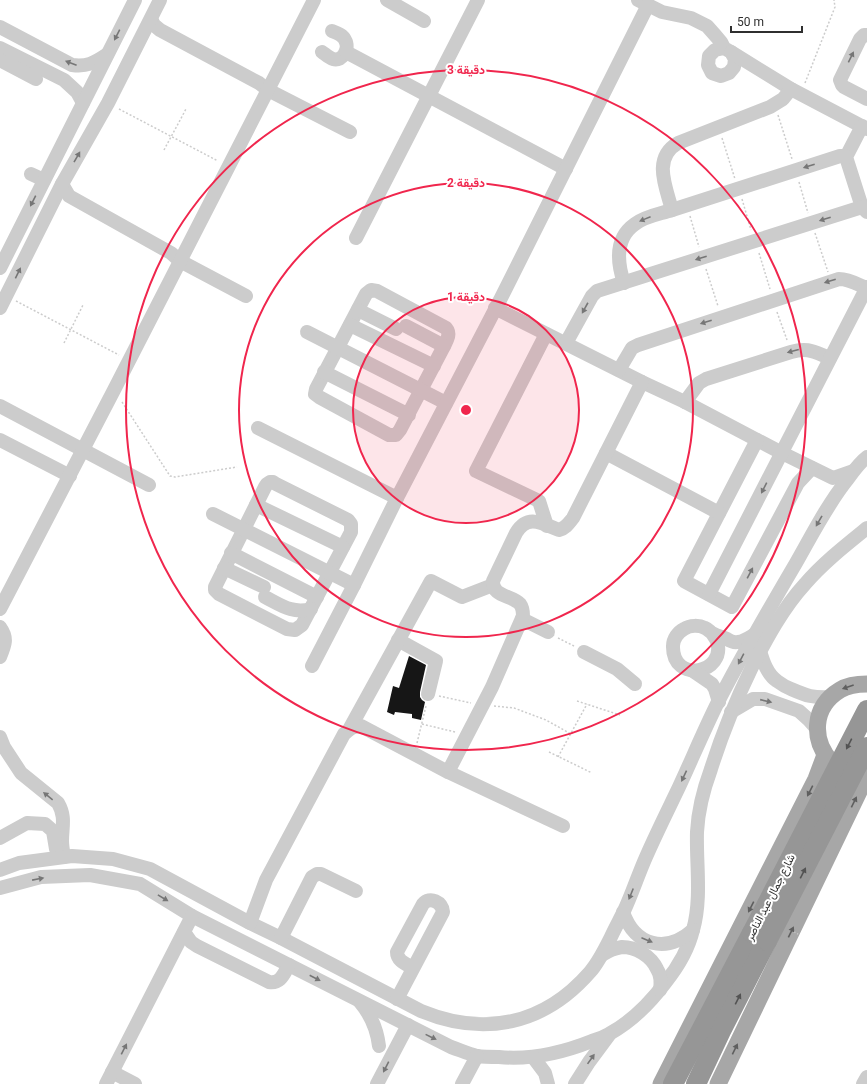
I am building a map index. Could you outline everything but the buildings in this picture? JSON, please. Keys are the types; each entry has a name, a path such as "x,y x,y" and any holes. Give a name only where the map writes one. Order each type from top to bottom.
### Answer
{"highway":[{"name":"شارع جمال عبد الناصر","path":"673,1084 867,710"},
{"name":"شارع جمال عبد الناصر","path":"696,1084 721,1031 867,747"},
{"path":"705,1084 721,1031"}],"main road":[{"path":"718,1084 867,774 855,774 843,770 833,764 825,755 819,743 817,729 823,706 841,689 867,683"},
{"path":"662,1084 816,779 825,755"}],"street":[{"path":"0,268 134,0"},
{"path":"3,302 52,202 108,103 160,0"},
{"path":"1,603 82,453 314,0"},
{"path":"387,0 424,21"},
{"path":"356,238 478,0"},
{"path":"312,666 566,168 643,3 662,12 683,16 699,21 707,26 735,59 734,67 730,74"},
{"path":"151,20 160,30 259,83 268,90 350,132"},
{"path":"0,27 72,65 80,66 93,64 107,55"},
{"path":"322,52 332,59 336,59 340,58 346,52 346,40 342,36 332,31"},
{"path":"143,34 150,33 157,35 257,88 268,90"},
{"path":"865,94 844,87 840,80 860,39 864,35 867,35"},
{"path":"0,48 38,74"},
{"path":"762,72 742,71 721,76 712,73 708,65 709,56 715,50 727,50 796,92 864,127 846,157"},
{"path":"346,52 566,168"},
{"path":"38,74 49,53"},
{"path":"0,60 38,74 64,80 77,92 83,103"},
{"path":"672,210 664,178 663,165 665,157 670,149 678,144 774,105 796,92"},
{"path":"624,283 618,260 619,247 626,233 636,223 795,170 840,156 846,157"},
{"path":"566,343 592,296 597,291 811,223 865,209 846,157"},
{"path":"31,174 44,180"},
{"path":"62,184 69,196 171,253 180,261 246,296"},
{"path":"52,202 65,201 167,258 180,261"},
{"path":"619,370 632,348 638,344 839,279 852,281 867,288 709,594"},
{"path":"368,291 376,291 446,328 449,335 409,415 396,435 389,434 316,396 315,391 324,372 358,310 368,291"},
{"path":"495,308 685,402 833,478"},
{"path":"358,310 444,346"},
{"path":"350,325 434,366"},
{"path":"307,332 446,403"},
{"path":"546,334 476,471 539,501 547,526"},
{"path":"685,402 699,383 706,379 800,349 810,350 830,358"},
{"path":"324,372 409,415"},
{"path":"448,772 492,687 523,616 520,604 498,592 493,585 493,581 519,528 525,524 536,521 559,530 564,529 573,518 642,382"},
{"path":"0,406 82,453"},
{"path":"0,412 148,487"},
{"path":"258,428 397,498"},
{"path":"0,440 70,476"},
{"path":"757,440 684,581 732,607 798,483 812,468"},
{"path":"606,453 719,513"},
{"path":"833,478 862,463"},
{"path":"0,870 18,863 60,857 72,856 114,859 150,869 250,923 428,1014 471,1025 503,1024 520,1020 539,1012 556,1003 574,988 590,972 602,955 719,702 755,634 834,496 862,463"},
{"path":"833,478 834,496"},
{"path":"273,482 348,520 351,524 351,532 318,596 302,625 295,630 287,629 215,590 215,585 256,505 267,484 273,482"},
{"path":"256,505 343,548"},
{"path":"213,514 354,585"},
{"path":"0,888 41,877 90,875 140,884 192,916 452,1047 477,1056 513,1058 541,1056 573,1049 609,1034 626,1023 647,1006 678,967 688,948 698,911 697,831 700,814 710,771 731,712 760,651 779,619 805,584 844,546 867,528"},
{"path":"231,553 318,596"},
{"path":"224,568 294,610 304,611 311,609"},
{"path":"250,923 266,880 344,734 350,728 431,581 462,597 493,585"},
{"path":"522,619 548,632"},
{"path":"719,702 712,684 676,662 673,653 673,643 678,634 685,628 695,626 704,628 731,642 744,640 755,634"},
{"path":"0,627 6,642 0,657"},
{"path":"693,671 702,670 710,666 716,659 718,650 717,641 712,633"},
{"path":"398,640 436,661 428,694"},
{"path":"760,651 768,671 776,681 807,696 818,698 831,697"},
{"path":"584,652 617,670 635,684"},
{"path":"731,712 753,699 765,699 799,712 817,729"},
{"path":"350,728 361,726 448,772 563,826"},
{"path":"0,737 4,747 21,773 58,803 61,809 63,819 60,857"},
{"path":"0,838 28,823 45,824 55,818 61,809"},
{"path":"45,824 53,831 60,857"},
{"path":"281,938 312,877 317,874 321,874 356,892"},
{"path":"623,912 632,930 643,939 657,944 677,942 686,937 693,930"},
{"path":"135,1084 109,1078 192,916"},
{"path":"203,929 238,946 246,948 254,947"},
{"path":"184,932 188,939 197,946 269,982 280,980 289,964"},
{"path":"602,955 611,950 622,947 633,948 643,953 658,969 660,990"},
{"path":"397,999 414,968"},
{"path":"357,999 375,1025 379,1046"},
{"path":"377,1084 408,1025"},
{"path":"576,1084 589,1062 609,1034"},
{"path":"462,1084 477,1056"},
{"path":"533,1056 545,1073 548,1084"},
{"path":"863,1084 867,1077"}],"path":[{"path":"796,92 835,7 834,0"},
{"path":"108,103 229,166"},
{"path":"774,105 831,281"},
{"path":"164,150 186,109"},
{"path":"3,302 71,330 130,360"},
{"path":"64,343 83,305"},
{"path":"114,390 170,476 175,477 237,467"},
{"path":"548,632 584,652"},
{"path":"415,755 428,694 483,705 514,708 546,720 571,734"},
{"path":"577,701 620,715"},
{"path":"558,756 587,704"},
{"path":"422,724 467,735"},
{"path":"549,752 592,773"}]}
